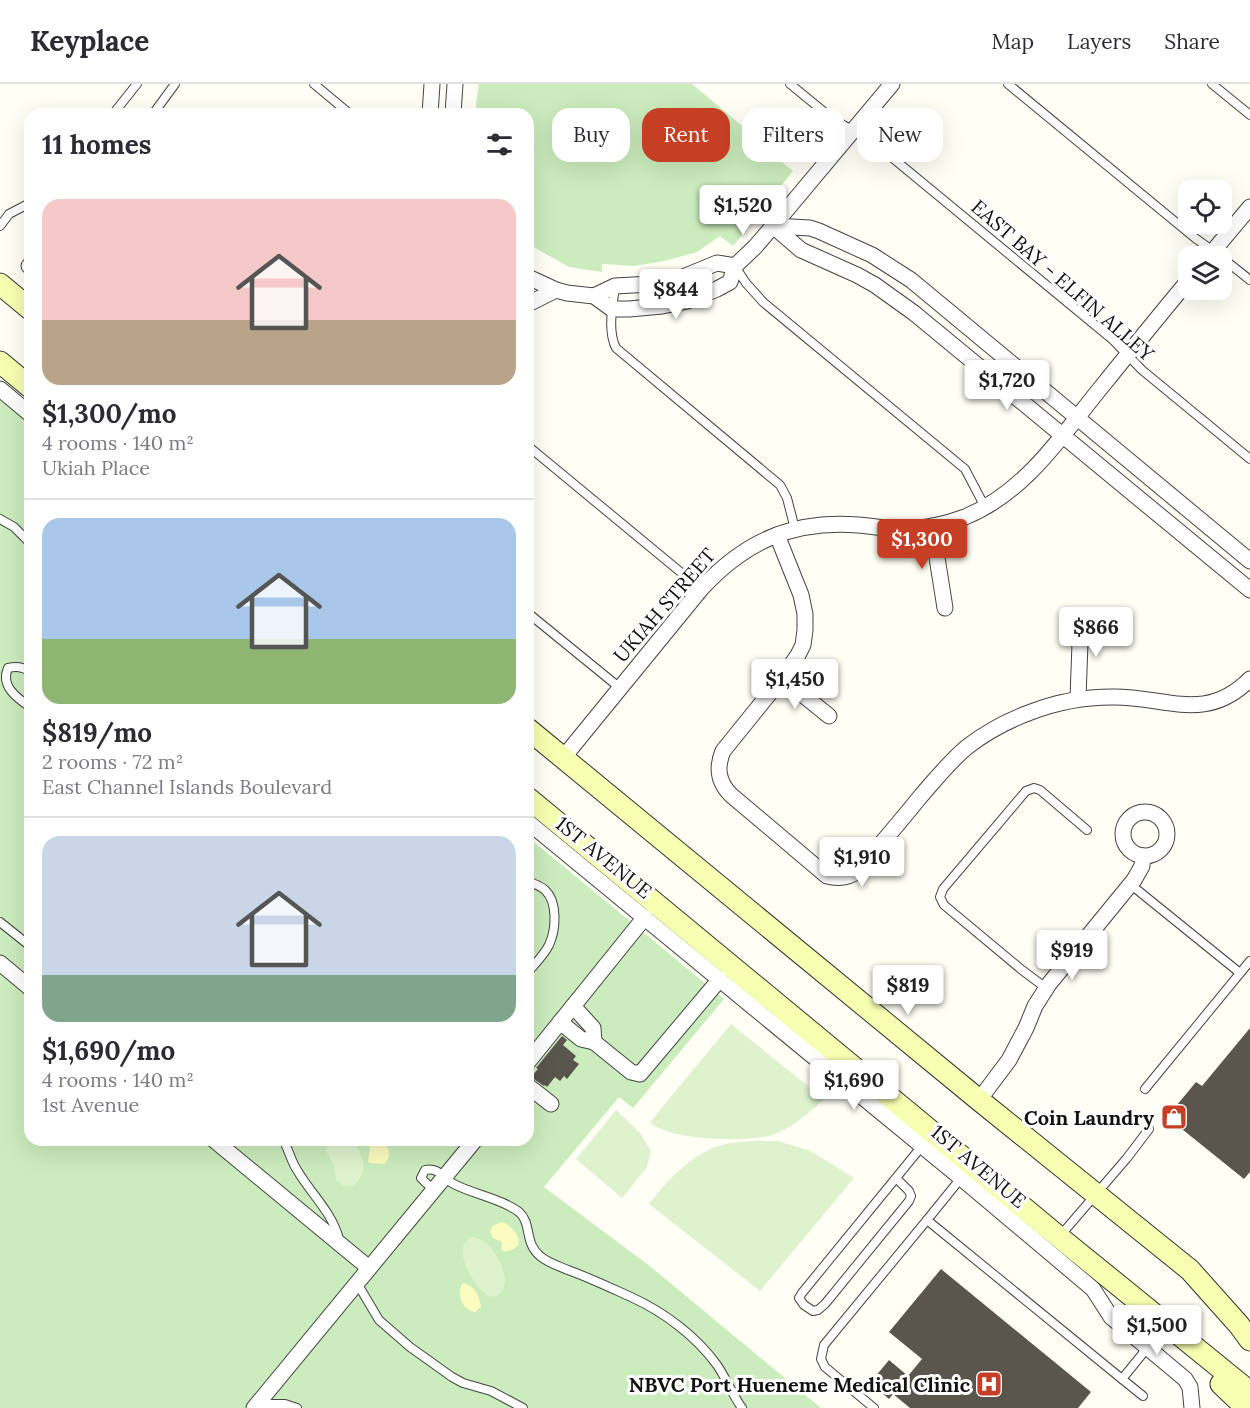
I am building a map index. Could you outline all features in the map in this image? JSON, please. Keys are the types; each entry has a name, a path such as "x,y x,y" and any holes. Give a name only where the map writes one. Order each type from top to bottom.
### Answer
{"main road":[{"path":"0,284 24,304"},
{"path":"0,362 24,382"},
{"path":"534,734 1095,1195 1190,1270 1250,1340"},
{"path":"534,803 1250,1392"},
{"path":"1110,1279 1155,1329 1232,1393 1242,1408"}],"street":[{"path":"430,108 432,84"},
{"path":"453,108 455,84"},
{"path":"534,280 556,290 594,297 612,309 646,308 688,301 730,282 735,266 755,247 892,84"},
{"path":"1222,246 1250,207"},
{"path":"773,226 810,228 819,231 872,255 897,271 929,294 1250,561"},
{"path":"773,226 801,250 857,275 914,313 1250,590"},
{"path":"594,297 615,286 651,284 683,277 717,262 735,266"},
{"path":"534,301 556,290"},
{"name":"UKIAH STREET","path":"563,758 701,589 732,559 749,548 795,529 837,524 895,529 932,526 965,517 1001,498 1026,477 1178,293"},
{"path":"0,389 24,409"},
{"path":"932,526 945,608"},
{"path":"777,535 801,596 806,630 803,645 782,678 723,751 718,771 720,781 731,795 827,876 844,878 858,871 951,761 969,746 1005,724 1031,712 1078,698 1113,697 1204,705 1232,694 1250,679"},
{"path":"1078,698 1080,616"},
{"path":"782,678 829,716"},
{"name":"1ST AVENUE","path":"534,827 1093,1289 1111,1317 1185,1379 1190,1387 1192,1402"},
{"path":"979,1100 1009,1060 1046,988 1130,884 1142,866 1143,856"},
{"path":"534,1054 645,917"},
{"path":"0,963 24,983"},
{"path":"560,1022 581,1039 594,1042 631,1072 640,1074 720,979"},
{"path":"573,1006 593,1028 594,1042"},
{"path":"534,1091 551,1104"},
{"path":"221,1146 369,1268"},
{"path":"256,1406 470,1146"}],"lane":[{"path":"117,108 137,84"},
{"path":"157,108 175,84"},
{"path":"314,84 343,108"},
{"name":"EAST BAY - ELFIN ALLEY","path":"790,84 834,120 881,148 1113,340 1142,370 1250,459"},
{"path":"1008,84 1205,246"},
{"path":"1212,84 1250,115"},
{"path":"0,226 9,214 24,206"},
{"path":"735,266 763,302 965,469 985,507"},
{"path":"1232,267 1250,280"},
{"path":"615,286 612,336 616,348 780,485 787,498 795,529"},
{"path":"534,451 701,589"},
{"path":"0,519 14,527 24,537"},
{"path":"534,618 620,688"},
{"path":"22,667 10,664 5,666 0,670 0,676 7,689 24,702"},
{"path":"7,689 3,682 4,673 8,668 22,667"},
{"path":"1046,988 944,905 940,897 943,890 1026,791 1034,788 1040,790 1087,830"},
{"path":"534,884 544,888 551,897 554,922 549,945 534,965"},
{"path":"1130,884 1240,973"},
{"path":"0,922 24,941"},
{"path":"1145,1089 1250,961"},
{"path":"1059,1237 1149,1129"},
{"path":"286,1146 298,1173 329,1215 340,1244"},
{"path":"896,1178 911,1196 898,1214 825,1304 813,1311 804,1305 799,1298 802,1293 922,1146"},
{"path":"445,1177 450,1182 520,1213 526,1222 533,1250 541,1258 633,1298 661,1313 677,1325 706,1352 717,1366 742,1408"},
{"path":"874,1408 825,1367 821,1359 824,1345 961,1178"},
{"path":"927,1220 1143,1396"},
{"path":"357,1283 379,1320 410,1347 463,1383 491,1391 523,1408"},
{"path":"1122,1379 1148,1347"},
{"path":"256,1406 285,1404 297,1408"}],"shaded area":[{"path":"479,84 692,84 721,108 642,108 642,162 730,162 730,116 742,126 742,162 784,162 793,171 733,246 720,236 697,252 664,261 634,266 602,264 602,272 569,267 534,247 534,108 476,108"},
{"path":"0,399 24,419 24,1146 534,1146 534,842 724,999 633,1108 619,1097 544,1187 651,1267 821,1408 0,1408"},
{"path":"731,1024 824,1099 788,1127 764,1137 730,1139 691,1137 659,1128 650,1122"},
{"path":"616,1110 640,1133 651,1151 647,1167 622,1198 576,1159"},
{"path":"778,1141 811,1151 854,1178 760,1291 649,1204 687,1163 706,1151 731,1143"},
{"path":"328,1146 356,1146 362,1159 363,1169 357,1183 343,1186 336,1180 334,1166 326,1151"},
{"path":"471,1237 483,1241 499,1260 505,1284 497,1296 487,1295 482,1291 466,1267 463,1250 465,1242"}],"sand":[{"path":"370,1146 386,1146 389,1156 384,1164 368,1162"},
{"path":"502,1222 514,1231 519,1242 515,1248 504,1252 501,1249 502,1242 493,1238 490,1232 492,1226"},
{"path":"465,1283 476,1292 479,1299 481,1307 475,1312 467,1308 462,1301 460,1293 462,1284"}],"building":[{"path":"1250,1028 1250,1172 1244,1179 1167,1117 1196,1082 1202,1086"},
{"path":"562,1036 567,1040 563,1045 576,1056 573,1060 579,1064 567,1079 564,1076 560,1081 555,1077 547,1087 534,1079 534,1074 538,1069 536,1068"},
{"path":"941,1269 1091,1392 1078,1408 910,1408 893,1394 889,1399 870,1383 889,1360 908,1376 922,1359 889,1332"}],"place":[{"name":"Coin Laundry","path":"1174,1117"},
{"name":"NBVC Port Hueneme Medical Clinic","path":"989,1384"}]}
